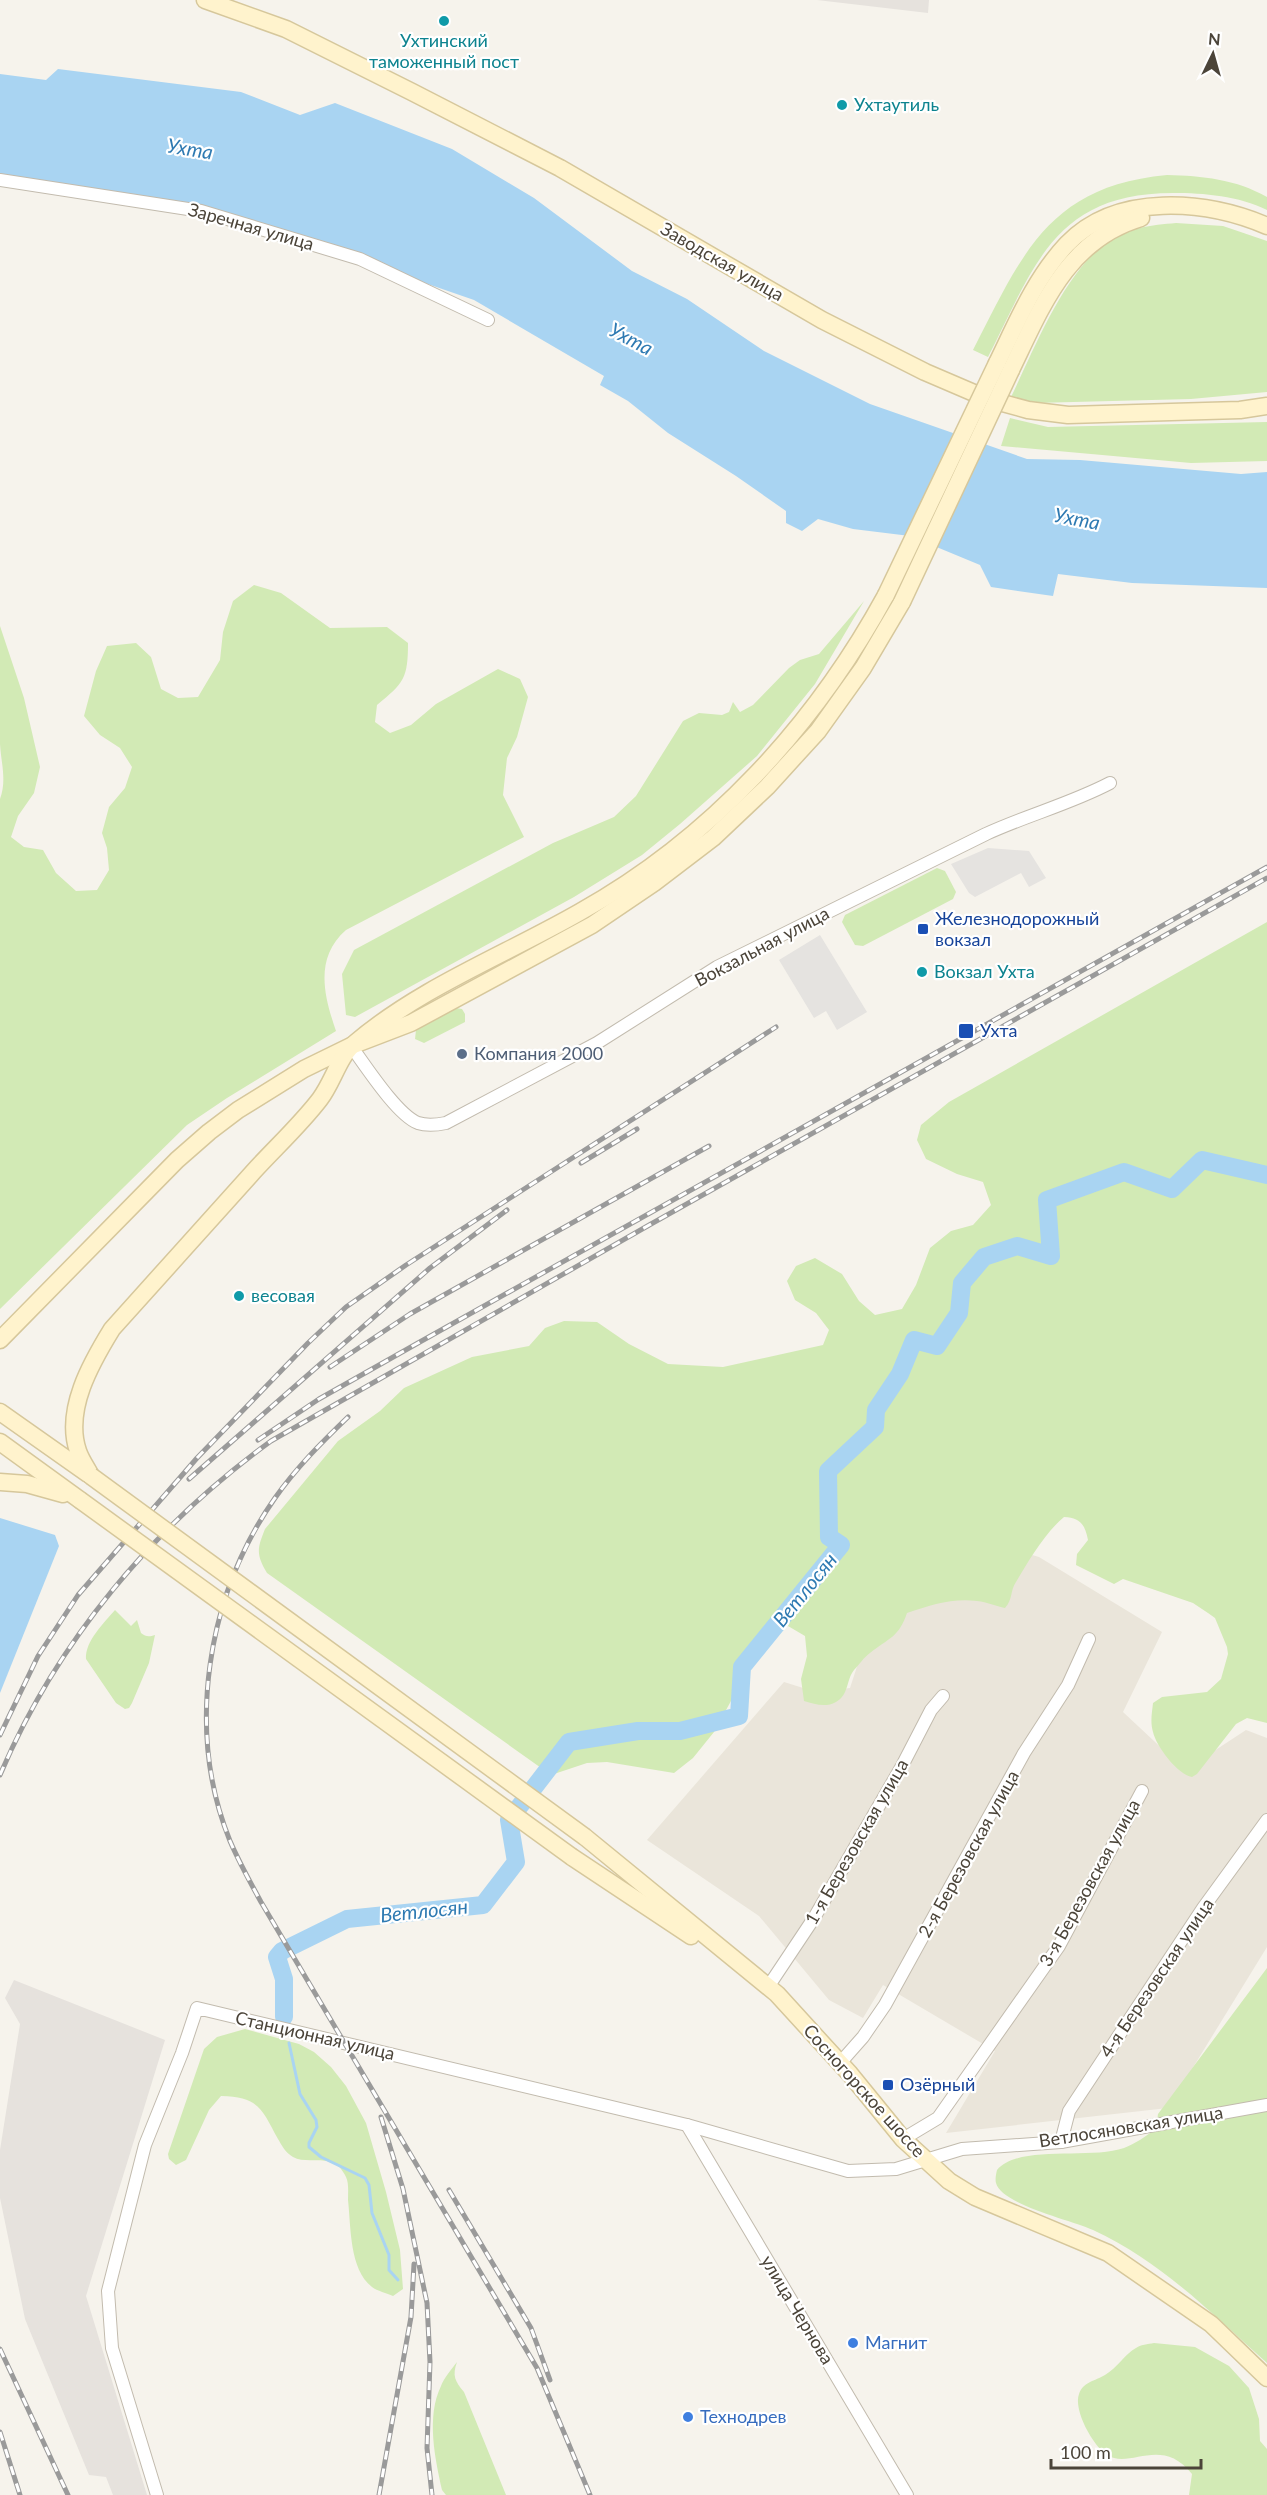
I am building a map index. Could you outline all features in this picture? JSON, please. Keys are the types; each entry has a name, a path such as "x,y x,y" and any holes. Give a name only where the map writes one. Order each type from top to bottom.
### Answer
{"street":[{"name":"Заводская улица","path":"205,0 286,29 423,97 560,168 822,320 925,372 988,399 1028,410 1068,414 1240,410 1267,406"},
{"name":"Заречная улица","path":"0,180 201,211 360,259 488,320"},
{"path":"0,1340 162,1174 209,1132 271,1089 351,1046 411,1023 592,925 654,883 713,838 767,787 818,731 863,668 902,602 1042,276 1063,249 1084,230 1115,214 1148,207 1213,210 1267,225"},
{"path":"91,1476 78,1452 76,1424 79,1398 98,1352 112,1329 321,1098 351,1046 405,1006 582,911 644,871 702,826 754,776 803,722 848,662 886,595 1004,366"},
{"name":"Вокзальная улица","path":"351,1046 383,1088 412,1120 428,1125 446,1123 597,1043 717,967 1006,825 1070,803 1110,783"},
{"name":"Сосногорское шоссе","path":"7,1417 585,1837 768,1987 840,2063 903,2139 949,2181 975,2197 1108,2253 1211,2324 1267,2378"},
{"name":"Сосногорское шоссе","path":"0,1442 572,1857 768,1987"},
{"path":"0,1482 38,1486 80,1500"},
{"name":"2-я Березовская улица","path":"840,2063 864,2037 885,2005 1024,1752 1068,1685 1089,1639"},
{"name":"1-я Березовская улица","path":"768,1987 814,1918 902,1766 931,1710 943,1696"},
{"name":"3-я Березовская улица","path":"903,2139 938,2118 1059,1946 1142,1791"},
{"name":"4-я Березовская улица","path":"1061,2142 1068,2111 1203,1908 1267,1821"},
{"name":"Станционная улица","path":"157,2495 112,2348 108,2291 145,2145 182,2053 197,2008 687,2125 848,2171 896,2169 925,2160"},
{"name":"Ветлосяновская улица","path":"925,2160 962,2149 1061,2142 1267,2105"},
{"name":"улица Чернова","path":"687,2125 907,2495"}],"shaded area":[{"path":"817,0 929,0 928,13"},
{"path":"988,848 1029,851 1046,878 1029,887 1021,873 975,897 969,893 951,864"},
{"path":"820,935 867,1012 837,1030 826,1011 814,1018 779,960"},
{"path":"958,1533 1039,1557 1162,1632 1123,1712 1185,1770 1246,1730 1267,1738 1267,1947 1168,2108 946,2133 995,2051 883,1985 863,2018 829,2000 759,1916 647,1840 784,1682 816,1692 850,1688 878,1602"},
{"path":"14,1980 165,2040 86,2296 147,2495 113,2495 106,2477 89,2475 25,2319 0,2198 0,2150 20,2024 5,1998"}],"green space":[{"path":"1167,175 1193,176 1243,186 1267,197 1267,210 1233,198 1185,193 1133,196 1100,206 1074,221 1053,241 1035,266 988,357 973,350 1007,284 1025,256 1044,231 1066,210 1093,194 1127,182"},
{"path":"1176,223 1223,226 1267,241 1267,392 1191,399 1034,403 1010,399 1050,315 1076,274 1090,257 1106,243 1122,234 1149,226"},
{"path":"1010,418 1048,427 1267,422 1267,461 1191,463 1001,446"},
{"path":"254,585 281,593 330,628 387,627 408,643 407,664 403,679 377,705 375,722 390,733 411,725 436,704 498,669 520,679 528,697 517,737 507,758 503,795 524,837 346,930 329,953 324,978 325,991 336,1031 187,1125 0,1309 0,799 3,778 0,744 0,626 24,698 40,767 34,793 18,816 11,837 24,847 43,850 56,873 76,891 97,890 109,870 107,848 102,833 109,807 125,788 132,767 120,748 100,735 84,716 96,671 107,646 136,643 151,657 161,689 178,698 198,697 220,660 223,632 233,601"},
{"path":"864,601 815,684 757,756 642,855 574,897 355,1017 346,1015 342,974 354,950 553,843 614,817 636,796 683,721 699,713 722,715 729,712 733,702 740,712 753,705 789,668 800,660 819,654"},
{"path":"937,868 945,871 956,892 953,899 863,946 855,945 842,922 845,915"},
{"path":"1267,922 1267,1723 1247,1718 1236,1724 1197,1774 1192,1777 1180,1771 1158,1745 1152,1725 1153,1703 1162,1697 1207,1692 1221,1679 1228,1654 1215,1618 1193,1603 1123,1579 1114,1584 1076,1565 1077,1554 1088,1540 1081,1523 1070,1518 1064,1517 1057,1523 1038,1547 1014,1585 1005,1608 959,1600 907,1613 897,1632 868,1655 854,1670 843,1695 832,1704 820,1705 804,1701 801,1679 807,1656 805,1636 788,1626 765,1639 714,1732 693,1758 674,1773 607,1762 587,1763 551,1775 267,1573 259,1551 265,1529 338,1441 380,1411 404,1388 472,1357 529,1346 545,1328 564,1321 597,1322 629,1344 668,1364 723,1367 823,1345 829,1330 816,1313 795,1300 787,1281 796,1266 815,1258 842,1274 859,1301 875,1315 902,1309 916,1285 930,1248 951,1231 973,1225 991,1205 983,1182 957,1174 926,1159 917,1140 921,1125 949,1102"},
{"path":"456,1008 462,1009 465,1022 424,1043 415,1039 416,1030"},
{"path":"115,1610 131,1626 137,1620 141,1633 148,1636 155,1635 149,1663 132,1703 129,1708 125,1709 116,1703 86,1659 92,1639"},
{"path":"1267,1968 1267,2363 1206,2307 1141,2257 1093,2230 1024,2205 1001,2191 996,2180 997,2170 1007,2162 1021,2157 1092,2153 1124,2148 1156,2129 1158,2114"},
{"path":"245,2029 299,2044 314,2052 331,2067 346,2086 366,2123 400,2250 403,2289 393,2296 372,2287 364,2279 359,2269 352,2246 348,2182 341,2169 328,2161 293,2157 283,2147 263,2113 252,2102 221,2096 209,2110 186,2160 176,2165 169,2159 168,2154 204,2049 217,2037"},
{"path":"1154,2343 1195,2347 1229,2366 1249,2388 1259,2419 1260,2441 1267,2449 1267,2495 1189,2495 1192,2474 1180,2463 1169,2457 1158,2455 1116,2459 1107,2455 1090,2436 1079,2409 1078,2401 1081,2390 1086,2384 1109,2372 1136,2348"},
{"path":"457,2362 455,2378 464,2392 506,2495 446,2495 442,2490 433,2438 434,2411 442,2383"}],"water":[{"path":"58,69 241,92 300,115 335,103 452,149 534,198 632,271 687,299 764,351 870,404 1027,459 1080,460 1241,474 1267,472 1267,588 1132,583 1058,574 1053,596 991,587 980,565 910,536 853,529 818,519 802,531 786,523 786,511 668,433 628,401 600,385 604,376 474,300 257,225 0,177 0,74 46,80"},
{"path":"0,1518 55,1535 59,1546 0,1693"}],"waterway":[{"name":"Ветлосян","path":"284,2017 284,1979 277,1957 282,1951 347,1919 483,1905 516,1862 509,1820 569,1742 638,1731 680,1731 739,1716 742,1667 841,1545 829,1537 828,1471 875,1427 876,1410 900,1374 914,1340 937,1346 959,1313 962,1283 984,1257 1017,1246 1051,1256 1047,1200 1124,1172 1172,1189 1202,1160 1267,1175"},
{"name":"Ветлосян","path":"289,2043 300,2094 316,2120 317,2127 309,2147 321,2157 365,2178 369,2185 372,2213 389,2255 389,2270 398,2280"}],"railway":[{"path":"258,1440 319,1399 1267,867"},
{"path":"0,1775 23,1726 50,1678 80,1633 113,1590 148,1549 187,1511 271,1441 651,1224 1267,878"},
{"path":"0,1735 38,1656 78,1595 197,1458 346,1307 406,1265 776,1027"},
{"path":"581,1163 637,1129"},
{"path":"330,1367 410,1314 709,1146"},
{"path":"189,1479 430,1268 507,1210"},
{"path":"348,1417 300,1466 275,1498 252,1536 233,1577 219,1620 210,1664 207,1709 208,1754 216,1798 230,1841 261,1902 537,2368 590,2495"},
{"path":"381,2117 403,2189 427,2303 430,2362 427,2448 432,2495"},
{"path":"449,2190 531,2328 550,2380"},
{"path":"379,2495 411,2317 414,2264"},
{"path":"0,2349 68,2495"},
{"path":"0,2432 20,2495"}],"place":[{"name":"Ухтинский таможенный пост","path":"444,21"},
{"name":"Ухтаутиль","path":"842,105"},
{"name":"Железнодорожный вокзал","path":"923,929"},
{"name":"Вокзал Ухта","path":"922,972"},
{"name":"Ухта","path":"966,1031"},
{"name":"Компания 2000","path":"462,1054"},
{"name":"весовая","path":"239,1296"},
{"name":"Озёрный","path":"888,2085"},
{"name":"Магнит","path":"853,2343"},
{"name":"Технодрев","path":"688,2417"}]}
